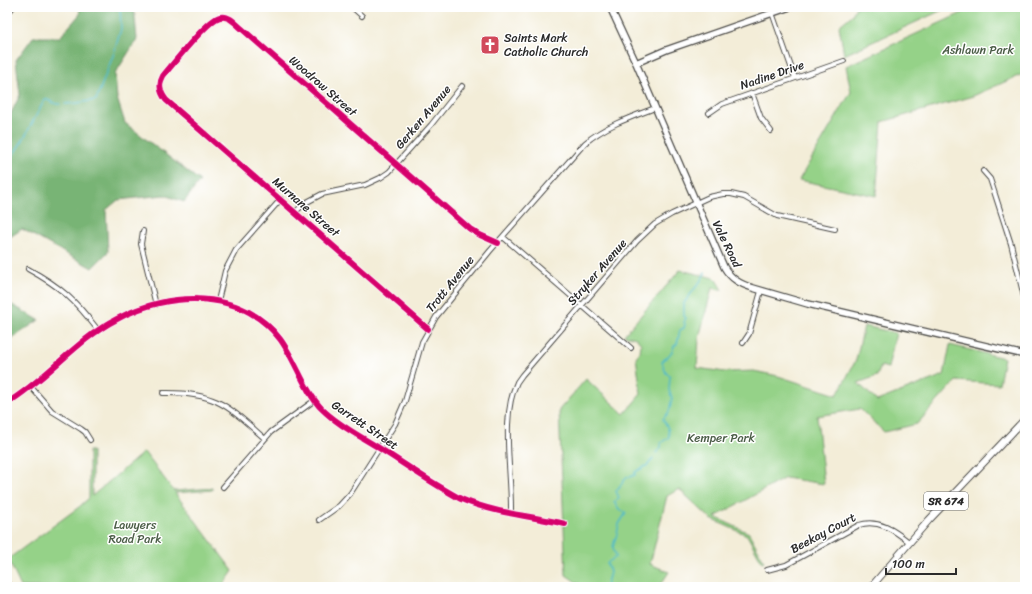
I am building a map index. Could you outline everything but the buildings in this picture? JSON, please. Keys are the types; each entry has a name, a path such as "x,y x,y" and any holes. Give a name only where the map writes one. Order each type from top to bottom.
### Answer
{"main road":[{"name":"Vale Road","path":"610,7 728,273 737,282 761,291 852,315 1025,354"},
{"path":"636,63 666,50 790,7"},
{"name":"SR 674","path":"871,587 909,542 1025,419"}],"street":[{"path":"7,14 13,7"},
{"path":"352,7 362,16"},
{"path":"770,7 795,78"},
{"name":"Woodrow Street","path":"168,101 163,96 160,87 163,76 208,25 218,18 225,17 232,20 470,229 498,243"},
{"name":"Nadine Drive","path":"709,113 722,104 844,61"},
{"name":"Gerken Avenue","path":"295,212 307,202 322,194 373,182 389,172 462,86"},
{"path":"752,93 761,118 764,124 771,131"},
{"name":"Murnane Street","path":"168,101 428,329"},
{"name":"Trott Avenue","path":"319,520 339,506 350,494 395,424 405,401 419,353 428,329 458,290 585,143 598,133 613,125 655,108"},
{"path":"983,171 990,179 992,185 1011,244 1025,301"},
{"name":"Stryker Avenue","path":"511,513 508,417 509,405 513,390 522,375 646,232 661,220 696,203 716,195 731,194 738,195 751,201 777,216 835,229"},
{"path":"218,301 225,271 236,250 281,199"},
{"path":"143,231 141,244 156,305"},
{"path":"503,237 631,348"},
{"path":"28,269 48,280 70,296 98,330"},
{"path":"743,343 749,334 761,291"},
{"name":"Garrett Street","path":"7,403 31,387 98,330 131,312 156,305 185,300 200,299 228,303 261,320 273,331 286,347 315,400 321,408 336,420 461,499 481,506 565,524"},
{"path":"31,387 52,411 85,432 90,440"},
{"path":"163,393 203,396 218,402 234,412 264,438"},
{"path":"223,487 264,438 280,423 315,400"},
{"name":"Beekay Court","path":"767,570 786,565 867,522 885,526 909,542"}],"green space":[{"path":"79,7 134,7 137,39 115,74 117,98 125,123 200,181 184,202 164,195 118,200 106,210 108,252 92,268 22,229 7,239 7,121 20,95 16,60 33,37 60,37 80,14"},
{"name":"Ashlawn Park","path":"856,7 949,7 844,55 839,26 852,15"},
{"name":"Ashlawn Park","path":"975,7 1025,7 1025,73 973,96 882,122 876,196 799,180 851,92 846,66"},
{"name":"Kemper Park","path":"680,270 715,278 722,290 712,288 699,338 697,368 725,372 754,371 778,376 837,395 856,360 864,326 896,333 888,368 881,366 877,376 858,383 877,401 944,375 950,345 1004,358 999,384 956,381 917,424 884,432 860,409 817,416 824,484 785,478 715,517 749,533 764,561 762,562 747,535 711,519 679,489 667,496 650,564 669,572 659,587 583,587 566,575 559,410 586,379 624,414 641,394 636,357 640,352 641,344 636,338 624,335"},
{"path":"7,302 39,320 7,342"},
{"name":"Lawyers Road Park","path":"89,451 92,451 92,496 144,452 174,491 212,488 212,490 175,493 233,571 222,587 21,587 8,559 89,498"}],"waterway":[{"path":"65,104 96,100 114,53 121,29 120,7"},
{"path":"7,164 23,140 45,99 60,104"},
{"path":"656,453 661,447 661,443 669,437 668,428 663,419 669,412 672,398 669,390 670,376 666,373 662,362 677,344 680,330 684,328 686,318 684,316 684,303 705,273"},
{"path":"606,587 610,572 607,563 616,557 613,548 614,543 619,524 626,513 619,509 614,502 619,498 616,491 626,478 635,475 635,472 648,465 653,458"}],"cycle path":[{"path":"428,329 166,100 160,88 163,76 190,43 207,26 220,17 229,18 470,229 498,243"},
{"path":"7,403 35,383 88,338 117,319 137,310 159,303 203,299 225,303 245,310 264,322 280,339 310,394 316,402 328,415 349,430 461,499 486,508 565,524"}],"place":[{"name":"Saints Mark Catholic Church","path":"490,45"}]}
